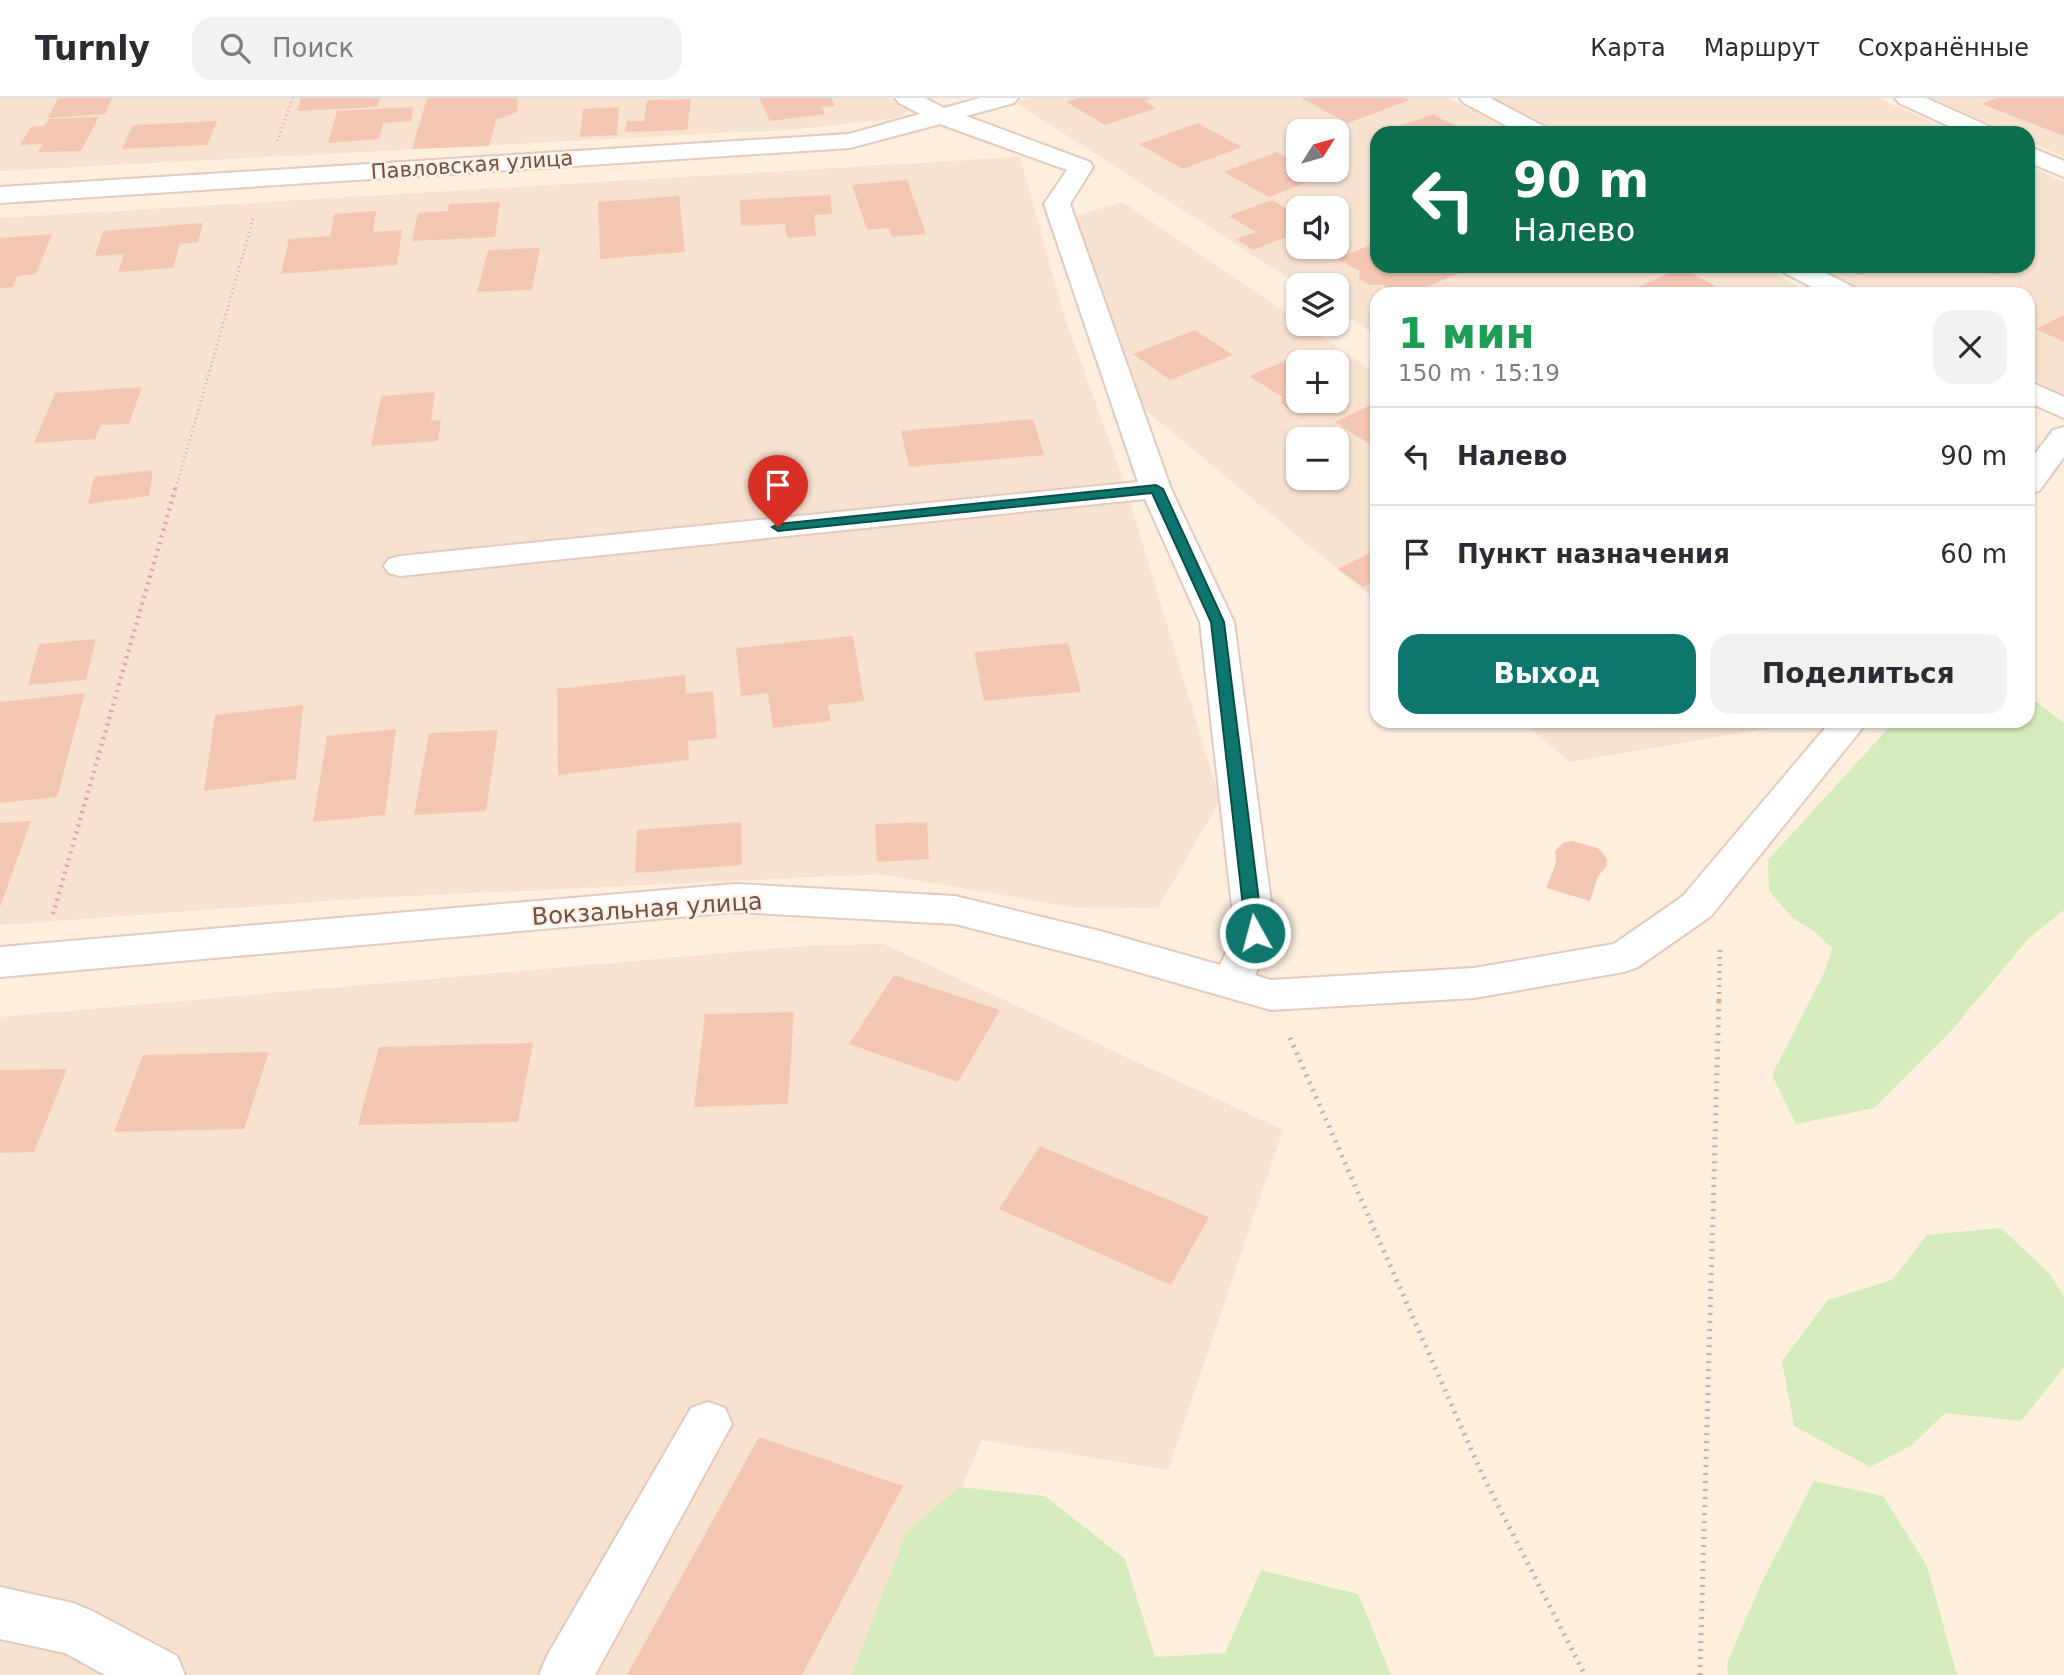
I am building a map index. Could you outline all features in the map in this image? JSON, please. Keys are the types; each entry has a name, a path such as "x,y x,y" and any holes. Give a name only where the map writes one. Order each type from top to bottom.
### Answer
{"street":[{"path":"907,98 942,116 1081,167 1057,204 1156,489 1217,622 1255,933 1231,984"},
{"name":"Павловская улица","path":"0,195 850,141 1006,98"},
{"path":"1472,98 1525,126"},
{"path":"1907,98 1969,126"},
{"path":"2035,156 2064,170"},
{"path":"1805,273 1832,287"},
{"path":"2035,394 2064,409"},
{"path":"2035,475 2064,436"},
{"path":"400,566 1156,489"},
{"name":"Вокзальная улица","path":"0,962 735,898 955,910 1100,946 1271,995 1474,983 1624,957 1697,906 1844,728"},
{"path":"566,1675 708,1424"},
{"path":"0,1613 73,1629 158,1675"}],"path":[{"path":"40,959 265,178 293,98"},
{"path":"1700,1675 1722,876"},
{"path":"1271,995 1482,1474 1585,1675"}],"shaded area":[{"path":"0,98 887,98 909,110 897,118 798,129 0,171"},
{"path":"1030,98 1449,98 1501,126 1370,126 1370,273 1774,273 1800,287 1370,287 1370,331 1349,318 1349,273 1286,273 1286,277 1015,102"},
{"path":"1493,98 1878,98 1940,126 1547,126"},
{"path":"1932,98 2064,98 2064,157 2035,144 2035,126 1995,126"},
{"path":"1020,157 1064,315 1122,476 1220,800 1158,908 1072,907 879,874 368,898 0,925 0,218"},
{"path":"2035,169 2064,182 2064,396 2035,381 2035,287 1856,287 1828,273 2035,273"},
{"path":"1123,202 1286,313 1286,336 1321,336 1341,350 1286,350 1286,413 1349,413 1349,355 1370,369 1370,596 1138,404 1072,217"},
{"path":"1529,728 1771,728 1570,762"},
{"path":"884,944 1283,1130 1168,1470 982,1440 882,1675 0,1675 0,1017 805,946"}],"green space":[{"path":"2035,700 2064,723 2064,910 2028,939 1950,1032 1874,1108 1796,1124 1772,1075 1825,971 1832,948 1815,932 1793,918 1769,891 1768,860 1889,728 2035,728"},
{"path":"2001,1228 2049,1273 2064,1297 2064,1367 2021,1421 1945,1413 1912,1445 1870,1467 1794,1426 1782,1361 1828,1300 1892,1280 1927,1235"},
{"path":"1814,1481 1883,1496 1927,1566 1957,1675 1728,1675 1727,1663 1760,1586"},
{"path":"959,1487 1045,1496 1125,1559 1155,1657 1225,1653 1261,1570 1358,1594 1391,1675 852,1675 906,1533"}],"building":[{"path":"58,98 112,98 105,114 48,118"},
{"path":"301,98 380,98 377,107 297,111"},
{"path":"427,98 518,98 517,112 496,120 489,146 412,149"},
{"path":"759,98 831,98 835,106 821,107 825,114 770,121"},
{"path":"1078,98 1153,98 1144,101 1156,108 1105,125 1066,102"},
{"path":"1301,98 1410,100 1349,123 1349,119 1340,119"},
{"path":"1996,98 2064,98 2064,136 1982,104"},
{"path":"691,99 687,130 625,132 627,121 644,121 647,100"},
{"path":"413,107 411,121 383,123 379,139 328,143 337,111"},
{"path":"619,107 617,135 580,137 583,109"},
{"path":"1433,114 1456,126 1401,126"},
{"path":"99,117 81,151 38,152 43,144 20,145 31,127 44,126 49,119"},
{"path":"217,121 207,145 122,149 133,125"},
{"path":"1198,123 1242,147 1183,169 1139,144"},
{"path":"1277,152 1286,157 1286,182 1307,182 1269,197 1224,172"},
{"path":"907,180 926,234 892,237 889,228 867,230 852,185"},
{"path":"830,195 832,214 814,215 816,236 787,238 785,224 741,226 740,200"},
{"path":"679,196 685,252 600,259 598,202"},
{"path":"1272,200 1286,208 1286,238 1253,250 1236,239 1256,232 1229,216"},
{"path":"500,202 495,237 412,241 418,213 448,211 449,204"},
{"path":"376,211 373,232 402,230 397,265 281,274 289,239 330,236 334,214"},
{"path":"203,223 198,242 180,244 173,268 118,272 124,254 95,256 103,231"},
{"path":"52,234 36,274 17,276 13,287 0,288 0,238"},
{"path":"1370,245 1370,273 1460,273 1426,287 1386,287 1370,285 1359,279 1360,271 1337,259 1349,259 1349,254"},
{"path":"540,248 532,290 477,292 488,250"},
{"path":"1670,273 1691,273 1717,287 1637,287"},
{"path":"2064,315 2064,342 2036,329"},
{"path":"1195,330 1233,355 1170,380 1133,354"},
{"path":"1286,360 1286,407 1281,403 1282,397 1249,376"},
{"path":"142,387 129,424 101,425 95,439 34,443 55,393"},
{"path":"435,392 431,421 441,420 438,441 371,446 381,396"},
{"path":"1370,405 1370,444 1349,431 1349,427 1335,422"},
{"path":"1033,419 1044,455 909,467 901,431"},
{"path":"153,470 149,496 88,504 94,477"},
{"path":"1370,553 1370,583 1363,587 1338,569"},
{"path":"853,636 864,701 828,705 831,721 773,728 768,693 741,696 736,648"},
{"path":"96,639 86,680 28,685 39,644"},
{"path":"1068,643 1081,692 984,701 974,652"},
{"path":"685,675 686,694 713,691 717,738 688,741 689,760 558,775 557,689"},
{"path":"85,693 57,797 0,803 0,702"},
{"path":"303,705 296,779 204,791 215,715"},
{"path":"396,729 385,815 313,822 327,736"},
{"path":"498,730 486,811 414,815 429,733"},
{"path":"31,821 0,907 0,823"},
{"path":"741,822 742,865 635,873 637,830"},
{"path":"927,822 929,859 877,862 875,824"},
{"path":"1572,841 1598,848 1607,859 1607,866 1598,876 1590,901 1546,888 1556,863 1555,851 1563,843"},
{"path":"894,975 1000,1010 958,1082 849,1044"},
{"path":"794,1012 788,1104 694,1107 705,1014"},
{"path":"533,1043 518,1122 358,1125 379,1047"},
{"path":"269,1052 244,1129 114,1132 143,1055"},
{"path":"67,1069 34,1152 0,1153 0,1070"},
{"path":"1040,1146 1209,1217 1171,1285 999,1209"},
{"path":"759,1437 903,1486 802,1675 627,1675"}],"route":[{"path":"778,527 1156,489 1217,622 1255,933"}]}
